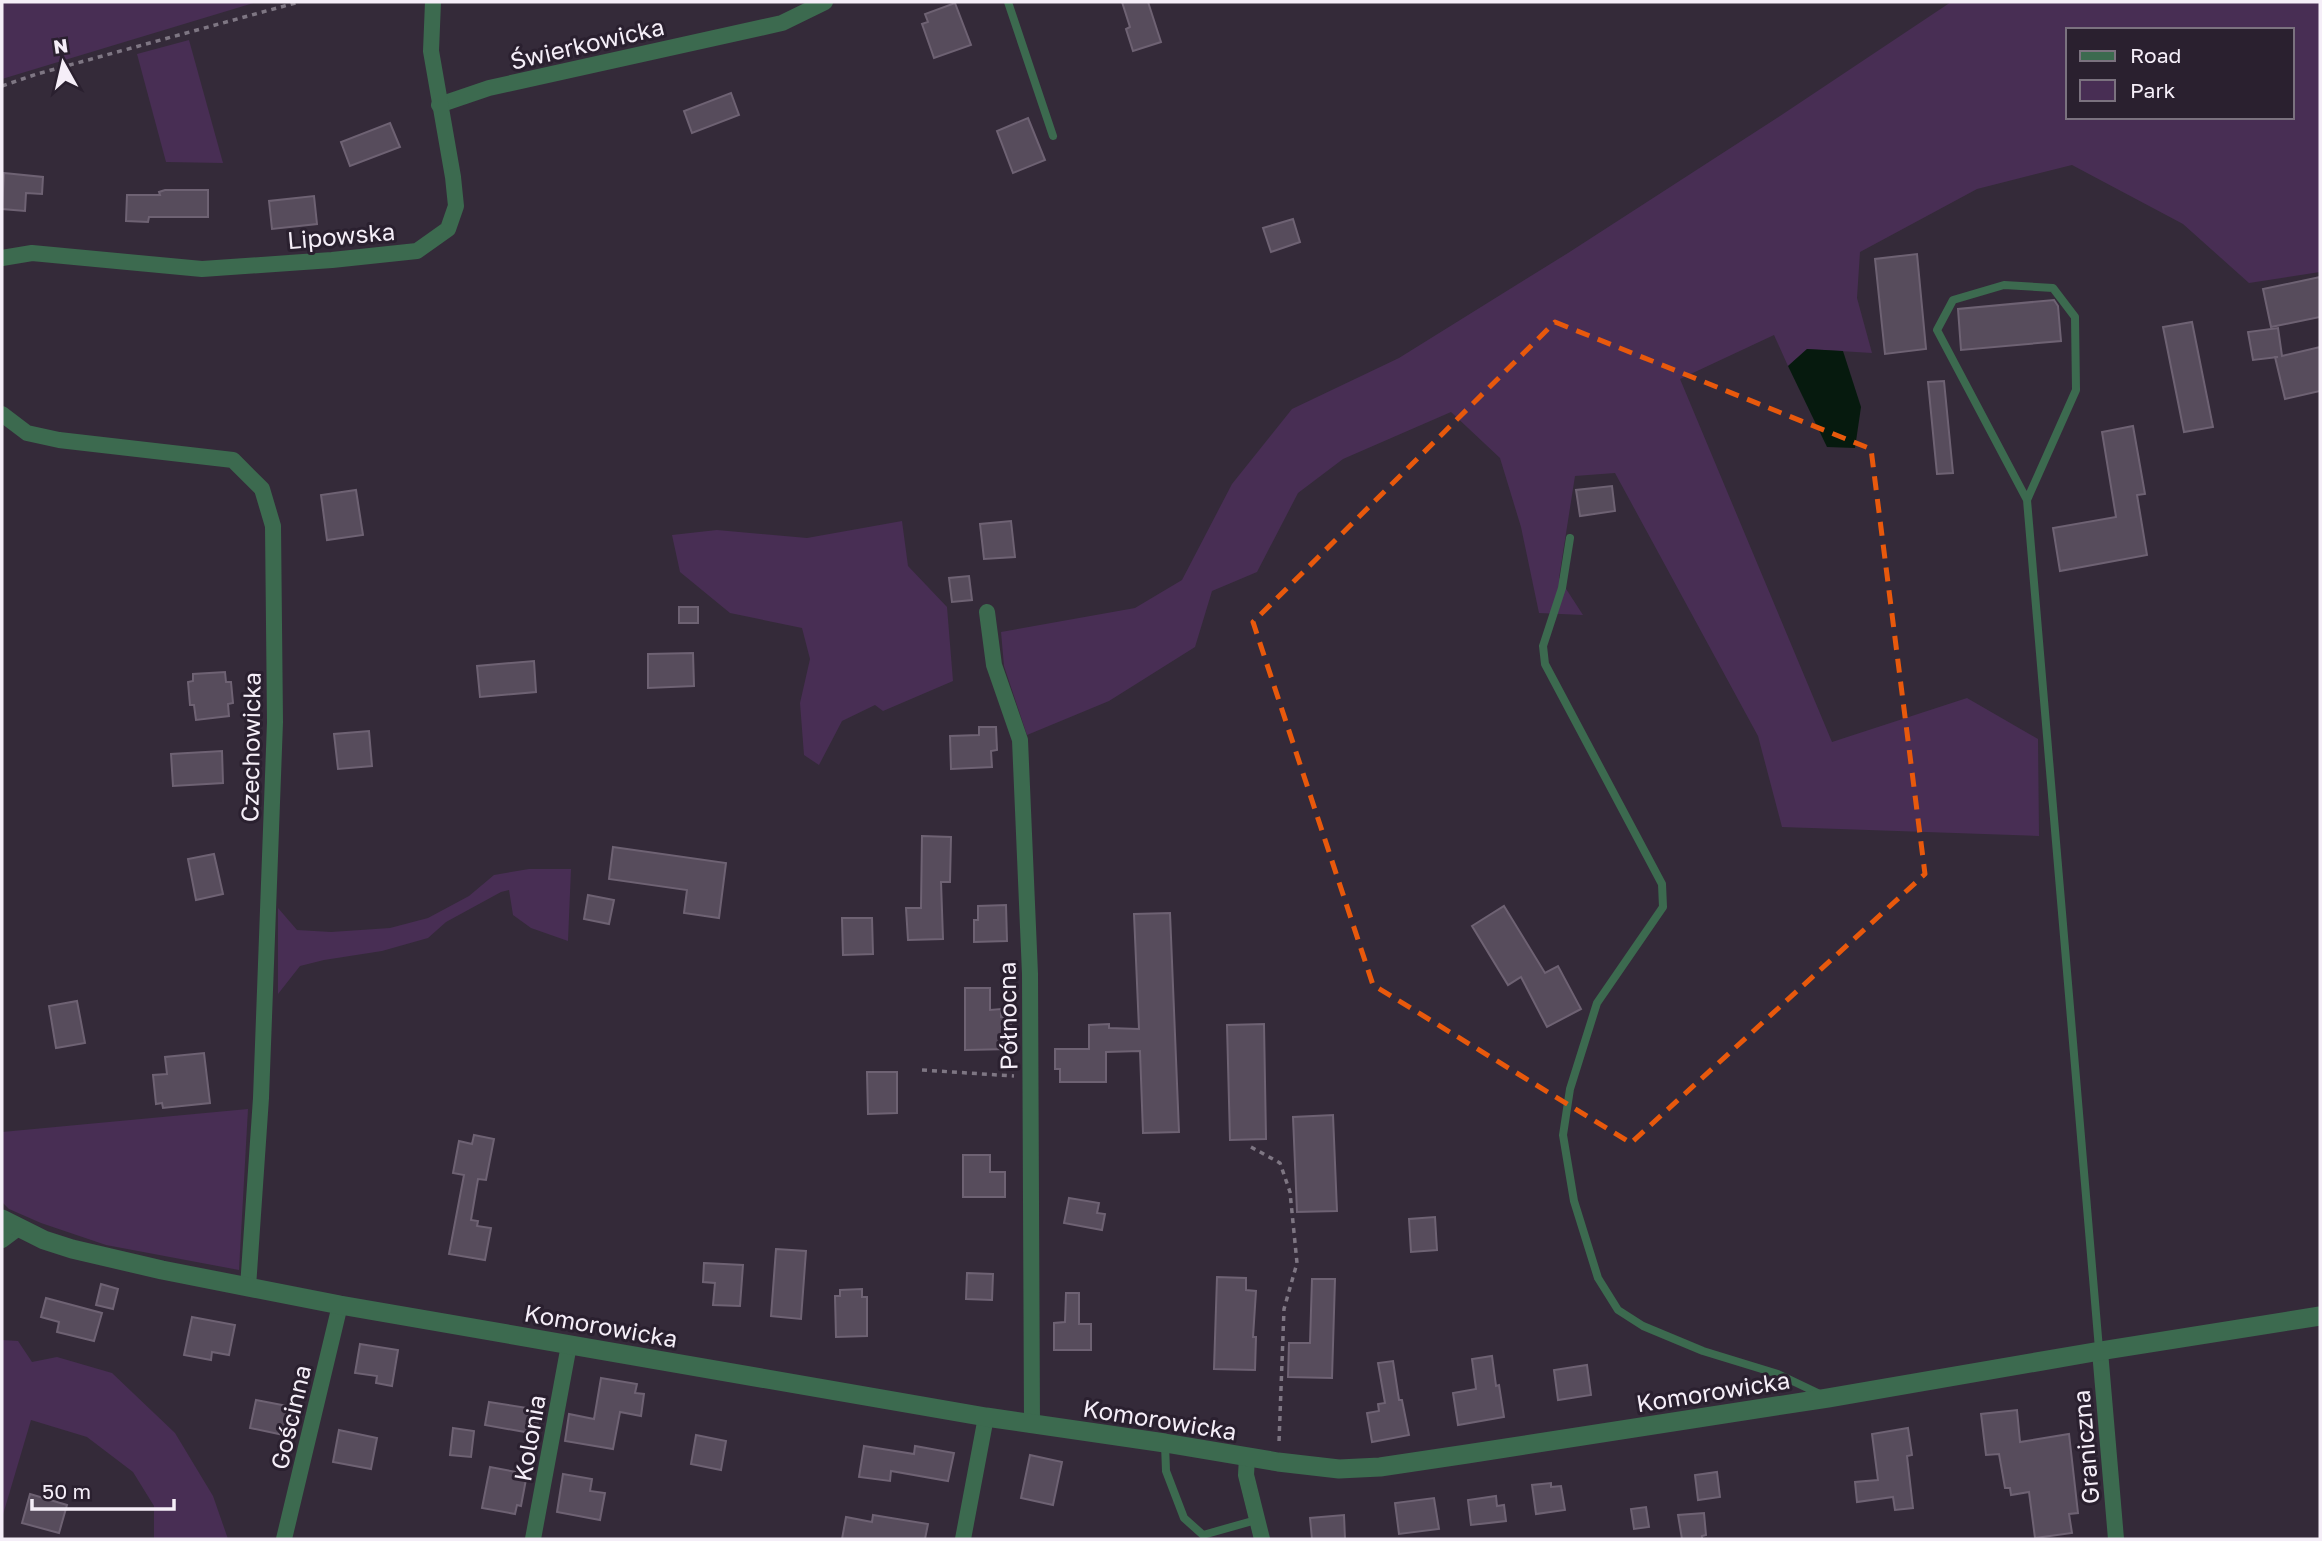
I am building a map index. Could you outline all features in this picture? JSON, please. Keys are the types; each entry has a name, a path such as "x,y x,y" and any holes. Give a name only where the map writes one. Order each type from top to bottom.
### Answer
{"street":[{"name":"Lipowska","path":"2,258 32,253 202,269 417,251 447,229 456,206 431,51 433,2"},
{"name":"Świerkowicka","path":"439,105 489,88 782,23 825,2"},
{"name":"Czechowicka","path":"2,414 27,433 59,440 233,460 262,489 274,526 275,735 261,1097 248,1287"},
{"name":"Północna","path":"987,612 994,665 1020,740 1030,968 1032,1425"},
{"name":"Komorowicka","path":"10,1223 44,1240 72,1249 248,1287 1032,1425 1339,1469 1380,1467 1828,1398 2320,1316"},
{"path":"2,1240 10,1223"},
{"name":"Gościnna","path":"284,1539 340,1304"},
{"name":"Kolonia","path":"533,1539 569,1345"},
{"name":"Graniczna","path":"2099,1351 2116,1539"},
{"path":"963,1539 986,1417"},
{"path":"1248,1457 1246,1475 1262,1539"}],"lane":[{"path":"1008,2 1053,136"},
{"path":"2026,500 2076,390 2075,317 2053,288 2004,285 1953,300 1937,330 2026,500 2099,1351"},
{"path":"1570,538 1562,589 1543,646 1545,664 1662,884 1664,897 1663,907 1597,1003 1570,1090 1563,1135 1574,1201 1598,1278 1618,1310 1643,1326 1703,1351 1778,1374 1828,1398"},
{"path":"1165,1443 1166,1471 1184,1518 1203,1535 1256,1520"}],"path":[{"path":"2,86 299,2"},
{"path":"922,1070 1030,1077"},
{"path":"1251,1147 1280,1163 1290,1192 1297,1263 1284,1308 1278,1462"}],"highlighted area":[{"path":"1555,322 1871,449 1925,874 1631,1143 1373,985 1253,622"}],"green space":[{"path":"2,2 257,2 2,79"},
{"path":"1951,2 2320,2 2320,272 2249,283 2183,224 2072,165 1977,189 1860,252 1857,298 1872,353 1807,349 1788,366 1774,335 1680,379 1832,742 1967,698 2038,739 2039,836 1782,827 1758,736 1615,473 1575,476 1559,578 1583,615 1539,613 1521,527 1500,458 1451,412 1343,459 1298,493 1257,572 1212,591 1195,647 1109,701 1027,735 1004,666 1001,632 1135,608 1182,580 1232,484 1292,409 1399,358 1568,253"},
{"path":"189,40 223,163 166,162 137,54"},
{"path":"902,521 908,566 947,607 953,681 883,711 875,705 842,721 819,765 804,755 800,703 810,659 802,628 730,613 680,572 672,535 717,530 807,538"},
{"path":"529,869 571,869 568,941 531,928 513,915 509,890 446,922 428,938 382,951 300,966 278,994 278,908 297,930 331,932 390,928 428,918 469,896 494,875"},
{"path":"248,1109 239,1270 106,1245 41,1223 9,1209 2,1202 2,1132"},
{"path":"2,1340 18,1341 32,1362 57,1357 112,1373 175,1433 213,1496 228,1539 154,1539 154,1506 133,1472 87,1437 31,1420 2,1518"}],"shaded area":[{"path":"1807,349 1843,351 1861,407 1855,448 1827,447 1788,366"}],"building":[{"path":"1122,2 1148,2 1161,42 1133,51 1126,29 1130,27"},
{"path":"955,3 971,45 934,58 922,24 928,22 925,14"},
{"path":"731,93 739,115 692,133 684,111"},
{"path":"1028,118 1045,160 1013,173 997,131"},
{"path":"390,123 400,147 350,166 341,142"},
{"path":"4,173 43,177 42,194 26,193 25,211 2,209"},
{"path":"208,190 208,217 149,217 148,222 126,221 127,195 160,195 159,192"},
{"path":"314,196 317,224 272,229 269,201"},
{"path":"1293,219 1300,242 1271,252 1263,228"},
{"path":"1917,254 1926,349 1885,354 1875,259"},
{"path":"2320,277 2320,317 2271,327 2263,289"},
{"path":"2054,300 2058,306 2061,341 1961,350 1958,309"},
{"path":"2192,322 2213,427 2184,432 2163,327"},
{"path":"2278,328 2282,356 2320,347 2320,391 2285,399 2275,357 2253,360 2248,332"},
{"path":"1944,381 1953,473 1937,474 1928,382"},
{"path":"2133,426 2145,494 2137,495 2147,555 2060,571 2053,528 2116,517 2102,432"},
{"path":"1612,486 1615,511 1580,516 1576,490"},
{"path":"356,490 363,535 327,540 321,495"},
{"path":"1011,521 1015,557 984,559 980,524"},
{"path":"969,576 972,600 952,602 949,578"},
{"path":"679,607 698,607 698,623 679,623"},
{"path":"693,653 694,686 648,688 648,654"},
{"path":"534,661 536,692 480,697 477,666"},
{"path":"225,672 226,682 231,682 233,703 228,704 229,716 196,720 194,705 190,705 188,682 193,681 193,674"},
{"path":"979,727 996,727 997,750 991,751 992,767 951,769 950,736 979,735"},
{"path":"369,731 372,766 338,769 334,734"},
{"path":"222,751 223,783 173,786 171,754"},
{"path":"922,836 951,837 950,882 941,882 943,939 908,940 906,908 921,908"},
{"path":"613,847 726,863 719,918 684,913 687,890 609,879"},
{"path":"214,854 223,894 196,900 188,859"},
{"path":"588,895 614,900 609,924 584,919"},
{"path":"1006,905 1007,941 974,942 974,920 978,920 978,906"},
{"path":"1504,906 1545,973 1558,966 1581,1009 1547,1027 1521,977 1508,985 1472,926"},
{"path":"1170,913 1179,1132 1143,1133 1140,1051 1106,1052 1106,1082 1060,1082 1060,1069 1055,1069 1055,1049 1089,1049 1089,1025 1109,1024 1109,1028 1139,1029 1134,914"},
{"path":"842,918 872,918 873,954 843,955"},
{"path":"965,988 990,988 990,1010 1001,1009 1001,1017 1011,1017 1011,1049 965,1050"},
{"path":"77,1001 85,1043 56,1048 49,1006"},
{"path":"1264,1024 1266,1139 1230,1140 1227,1025"},
{"path":"204,1053 210,1103 163,1108 162,1103 156,1104 153,1075 167,1074 165,1057"},
{"path":"867,1072 897,1072 897,1113 868,1114"},
{"path":"1333,1115 1337,1211 1297,1212 1293,1117"},
{"path":"474,1135 494,1139 486,1180 478,1179 471,1220 478,1221 477,1226 491,1228 485,1260 449,1254 464,1175 453,1173 459,1141 472,1144"},
{"path":"963,1155 990,1155 990,1172 1005,1172 1005,1197 963,1197"},
{"path":"1069,1198 1099,1203 1097,1213 1105,1214 1102,1230 1064,1223"},
{"path":"1435,1217 1437,1250 1411,1252 1409,1219"},
{"path":"776,1249 806,1251 801,1319 771,1316"},
{"path":"704,1263 743,1265 740,1306 713,1305 715,1283 703,1282"},
{"path":"967,1273 993,1274 992,1300 966,1299"},
{"path":"1217,1277 1246,1278 1246,1290 1256,1291 1253,1337 1256,1337 1255,1370 1214,1369"},
{"path":"1312,1279 1335,1279 1332,1378 1288,1377 1289,1343 1310,1343"},
{"path":"101,1284 118,1289 113,1309 96,1305"},
{"path":"862,1289 862,1297 867,1297 867,1336 836,1337 835,1296 840,1296 840,1290"},
{"path":"1066,1293 1079,1293 1079,1324 1091,1324 1091,1350 1054,1350 1054,1323 1065,1322"},
{"path":"46,1298 102,1313 94,1341 57,1332 59,1322 41,1317"},
{"path":"192,1317 235,1325 229,1355 212,1352 211,1360 184,1355"},
{"path":"360,1344 398,1350 392,1386 376,1383 377,1376 355,1373"},
{"path":"1492,1356 1504,1417 1458,1425 1453,1393 1476,1389 1472,1359"},
{"path":"1393,1361 1399,1400 1402,1400 1409,1435 1372,1442 1367,1413 1379,1411 1378,1404 1385,1403 1378,1363"},
{"path":"1587,1365 1591,1395 1558,1400 1554,1370"},
{"path":"601,1378 637,1384 635,1393 644,1394 641,1416 620,1412 613,1449 565,1441 569,1414 594,1419"},
{"path":"256,1400 298,1408 293,1437 250,1428"},
{"path":"489,1402 540,1410 536,1434 485,1425"},
{"path":"2017,1410 2020,1442 2069,1434 2078,1513 2069,1514 2072,1533 2035,1538 2029,1492 2011,1495 2010,1488 2005,1488 1999,1454 1986,1455 1981,1414"},
{"path":"453,1428 474,1431 471,1457 450,1455"},
{"path":"1908,1428 1912,1455 1907,1456 1913,1508 1895,1510 1893,1497 1857,1502 1855,1482 1878,1480 1872,1434"},
{"path":"339,1430 377,1438 371,1469 333,1462"},
{"path":"696,1435 726,1441 721,1470 691,1464"},
{"path":"864,1446 914,1454 915,1446 954,1453 948,1481 891,1471 890,1481 859,1477"},
{"path":"1030,1455 1062,1462 1053,1505 1021,1498"},
{"path":"490,1467 527,1474 521,1506 517,1505 515,1514 482,1508"},
{"path":"1717,1472 1720,1497 1698,1500 1695,1475"},
{"path":"563,1474 592,1479 590,1491 605,1493 600,1520 557,1512"},
{"path":"1551,1483 1551,1487 1561,1486 1565,1510 1536,1514 1532,1485"},
{"path":"30,1494 67,1505 59,1533 22,1523"},
{"path":"1496,1496 1497,1506 1504,1505 1506,1521 1471,1525 1468,1500"},
{"path":"1434,1498 1439,1529 1399,1534 1395,1503"},
{"path":"1646,1507 1649,1527 1634,1529 1631,1509"},
{"path":"1704,1513 1706,1535 1702,1536 1702,1539 1682,1539 1678,1515"},
{"path":"873,1515 928,1524 925,1539 842,1539 846,1517 872,1522"},
{"path":"1344,1515 1345,1539 1312,1539 1310,1518"}]}
